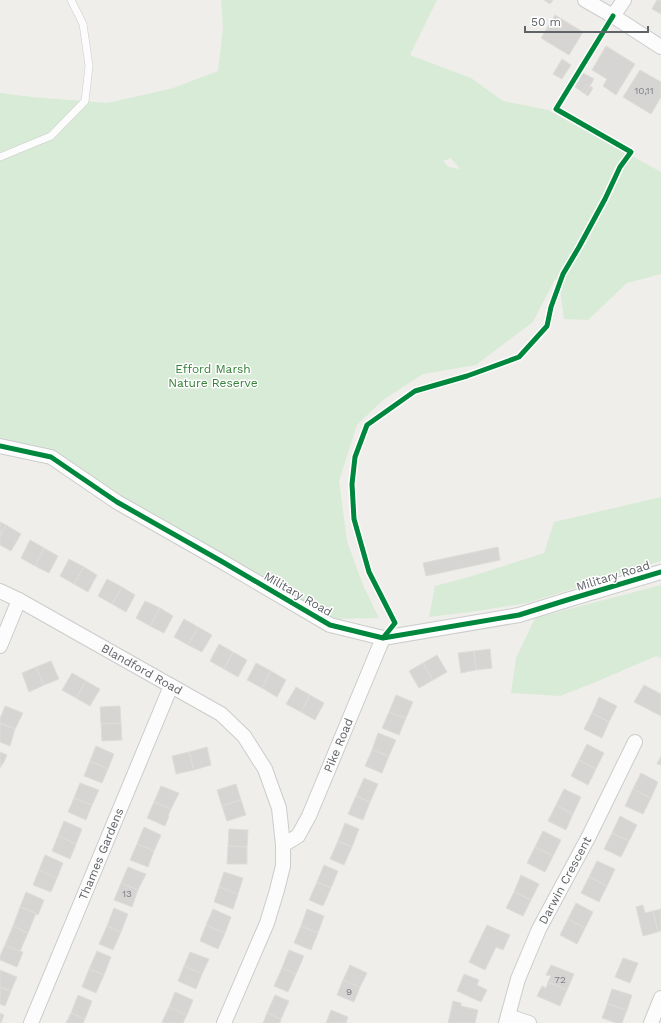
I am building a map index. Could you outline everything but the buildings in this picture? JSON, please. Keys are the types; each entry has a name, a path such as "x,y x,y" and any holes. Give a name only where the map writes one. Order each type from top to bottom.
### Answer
{"street":[{"path":"585,0 661,46"},
{"path":"613,16 624,0"},
{"name":"Military Road","path":"0,446 51,457 117,502 330,625 383,638 519,615 661,572"},
{"name":"Blandford Road","path":"0,591 19,600 221,714 244,736 265,769 279,808 283,844"},
{"path":"0,646 19,600"},
{"name":"Pike Road","path":"283,844 298,836 309,816 383,638"},
{"name":"Thames Gardens","path":"31,1023 171,686"},
{"name":"Darwin Crescent","path":"507,1019 518,979 539,929 588,836 634,742"},
{"path":"224,1023 267,923 278,890 283,866 283,844"},
{"path":"651,1023 661,998"},
{"path":"507,1019 529,1023"}],"lane":[{"path":"0,157 51,136 85,101 89,66 83,24 71,0"}],"green space":[{"name":"Efford Marsh Nature Reserve","path":"221,0 437,0 410,55 471,78 503,101 548,110 661,172 661,274 627,283 588,320 564,319 559,283 555,279 533,322 476,365 423,374 383,400 357,425 339,481 347,541 363,585 379,618 331,619 124,500 54,453 0,441 0,93 108,103 173,88 218,71 223,28","holes":["451,158 460,169 449,167 443,161"]},
{"path":"661,497 661,561 527,603 429,617 435,586 469,577 544,553 554,522"},
{"path":"661,585 661,658 656,656 560,696 511,693 516,658 535,618"}],"cycle path":[{"path":"383,638 395,623 369,572 354,519 352,484 355,457 367,425 415,391 467,376 519,357 547,326 551,307 563,274 605,199 620,167 631,152 556,109 613,16"},
{"path":"0,446 51,457 117,502 330,625 383,638 519,615 661,572"}]}
